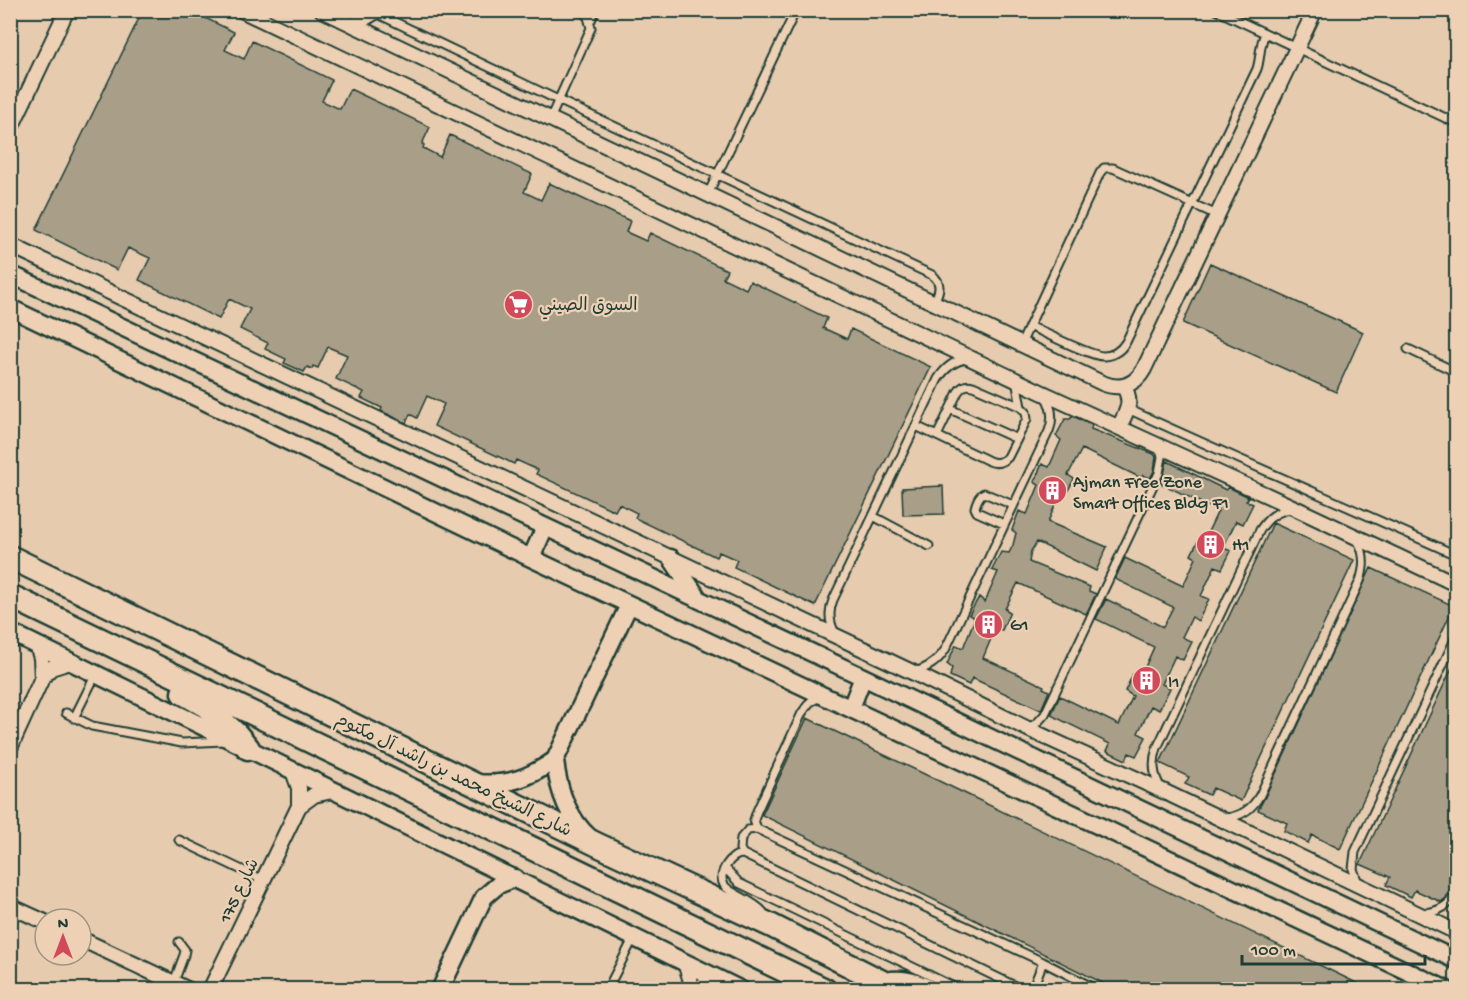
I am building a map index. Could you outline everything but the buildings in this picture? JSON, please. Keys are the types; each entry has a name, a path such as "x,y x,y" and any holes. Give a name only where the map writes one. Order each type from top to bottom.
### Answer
{"highway":[{"name":"شارع الشيخ محمد بن راشد آل مكتوم","path":"10,557 598,845 770,925 892,987"},
{"name":"شارع الشيخ محمد بن راشد آل مكتوم","path":"10,596 825,990"},
{"path":"135,656 149,672 163,682 206,706 237,735 240,744"},
{"path":"892,987 902,982 926,990"}],"street":[{"path":"10,130 67,10"},
{"path":"241,10 1041,392 1456,584"},
{"path":"322,10 1114,387 1132,383 1144,369 1315,10"},
{"path":"355,26 373,11"},
{"path":"10,244 1456,932"},
{"path":"10,274 1456,960"},
{"path":"10,308 629,605 1448,990"},
{"path":"1119,427 1128,409 1129,399 1123,386"},
{"path":"531,558 545,527"},
{"path":"671,558 698,599"},
{"path":"471,783 516,781 541,771 555,760 629,605"},
{"path":"10,632 741,990"},
{"path":"37,645 41,657 42,678"},
{"path":"10,748 42,678 51,668 70,662"},
{"path":"850,708 863,677"},
{"path":"555,760 559,785 567,808 586,834 598,845"},
{"path":"293,771 299,788 299,806"},
{"path":"299,806 314,795 332,790"},
{"name":"شارع 175","path":"210,990 299,806"},
{"path":"479,861 484,879 484,897"},
{"path":"440,990 484,897 498,885 515,878"},
{"path":"10,906 33,917"},
{"path":"93,945 189,990"},
{"path":"685,963 691,990"},
{"path":"696,990 705,984 720,980"}],"lane":[{"path":"581,10 590,22"},
{"path":"550,118 589,33 590,22 596,10"},
{"path":"708,194 796,10"},
{"path":"1216,10 1456,123"},
{"path":"373,11 932,275 938,280 940,288 934,303"},
{"path":"1029,326 1097,356 1111,355 1126,342 1257,69 1264,34"},
{"path":"1021,344 1104,168 1113,168 1218,215"},
{"path":"1408,349 1456,372"},
{"path":"838,638 831,626 830,607 873,516 942,372 955,362 971,358"},
{"path":"1016,380 1021,407"},
{"path":"916,426 988,461 997,463 1008,457 1027,419 1026,412 1021,407 969,385 963,386 937,436"},
{"path":"912,672 928,667 945,650 1051,425 1050,403 1041,392"},
{"path":"950,409 1017,439"},
{"path":"1128,409 1456,555"},
{"path":"1028,729 1045,714 1159,473 1162,457 1160,446"},
{"path":"1004,524 977,512 975,505 984,493 1013,505"},
{"path":"1165,792 1156,779 1154,771 1153,764 1157,748 1260,530 1275,514 1297,509"},
{"path":"873,516 928,546"},
{"path":"1219,818 1244,813 1260,795 1360,581 1364,558 1355,536"},
{"path":"1359,885 1353,869 1355,852 1456,637"},
{"path":"74,718 96,674"},
{"path":"756,829 754,820 757,811 802,713 810,702 824,696"},
{"path":"66,713 92,726 182,743 240,744"},
{"path":"743,854 740,849 741,838 748,830 756,829 1043,962 1098,990"},
{"path":"179,840 263,880"},
{"path":"770,925 756,905 725,886 722,877 733,856 743,854 1023,990"},
{"path":"725,868 739,883 960,990"},
{"path":"1417,913 1425,914 1441,909 1456,894"},
{"path":"609,986 634,936"},
{"path":"174,982 185,950 179,942"},
{"path":"1032,990 1043,962"}],"place":[{"name":"السوق الصيني","path":"518,304"},
{"name":"Ajman Free Zone Smart Offices Bldg F1","path":"1052,491"},
{"name":"H1","path":"1211,544"},
{"name":"G1","path":"989,624"},
{"name":"I1","path":"1147,681"}]}
